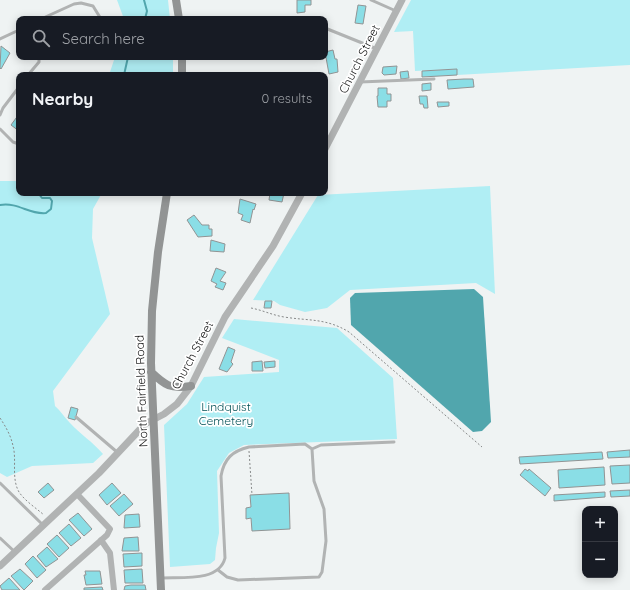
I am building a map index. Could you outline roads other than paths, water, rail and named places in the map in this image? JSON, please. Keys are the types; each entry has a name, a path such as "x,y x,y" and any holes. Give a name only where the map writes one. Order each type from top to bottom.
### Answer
{"main road":[{"path":"176,0 179,16"},
{"path":"182,60 182,72"},
{"name":"North Fairfield Road","path":"161,590 151,372 152,311 158,252 167,196"},
{"path":"151,372 168,386 179,388 191,386"}],"street":[{"name":"Church Street","path":"328,143 402,0"},
{"name":"Church Street","path":"0,566 77,494 145,424 153,418 164,414 177,404 191,386 225,317 273,246 300,196"},
{"path":"45,590 107,535 110,529 77,494"},
{"path":"101,540 110,554 114,590"}],"lane":[{"path":"371,0 396,11"},
{"path":"48,16 81,3 93,6 99,16"},
{"path":"328,29 377,49"},
{"path":"0,39 16,31"},
{"path":"30,72 38,60"},
{"path":"360,82 434,79"},
{"path":"0,115 3,108 16,91"},
{"path":"0,129 13,142 16,143"},
{"path":"76,417 118,452"},
{"path":"312,449 321,445 394,442"},
{"path":"161,578 206,575 223,566 225,558 221,476 223,466 233,453 249,447 305,444 312,449"},
{"path":"218,570 227,577 238,580 319,577 322,572 326,541 324,509 314,481 312,449"},
{"path":"0,483 44,525"},
{"path":"0,538 15,552"}],"waterway":[{"path":"144,0 147,11 146,16"},
{"path":"125,72 127,60"},
{"path":"0,205 13,205 34,212 46,213 51,209 52,201 50,198 42,198 40,196"}],"park label":[{"name":"Lindquist Cemetery","path":"226,413"}]}
